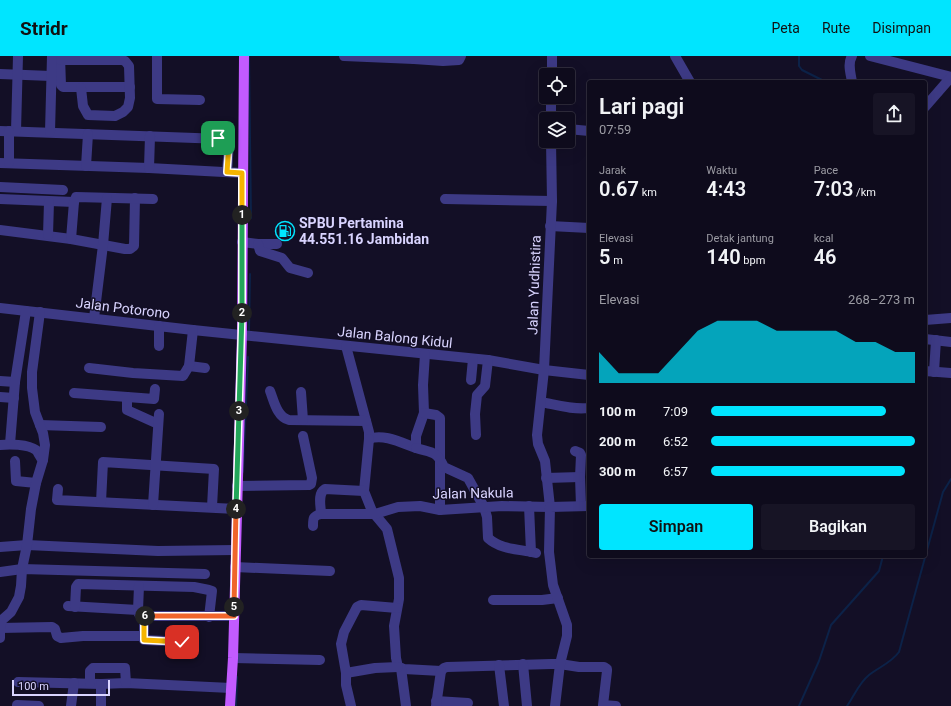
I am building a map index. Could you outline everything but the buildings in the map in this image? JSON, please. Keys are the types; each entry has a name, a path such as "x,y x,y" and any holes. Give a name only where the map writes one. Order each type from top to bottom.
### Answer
{"main road":[{"path":"230,706 233,658 242,334 244,56"}],"street":[{"path":"18,56 10,130 4,163 242,173"},
{"path":"157,56 157,99 200,100"},
{"path":"344,56 456,60 459,60 461,56"},
{"path":"552,56 552,68"},
{"path":"675,56 689,80"},
{"path":"852,56 850,60 852,80"},
{"path":"870,56 951,77 927,102"},
{"path":"58,57 122,58 129,66 130,98 128,107 123,112 112,116 88,115 82,102 81,88"},
{"path":"50,132 51,76 58,57"},
{"path":"58,57 62,86 81,88 130,87"},
{"path":"0,74 51,76"},
{"path":"0,125 10,130 218,138 227,140 229,143 227,172"},
{"path":"575,130 587,131"},
{"path":"86,166 88,134"},
{"path":"149,168 150,136"},
{"name":"Jalan Yudhistira","path":"551,148 552,201 544,370 537,435 538,444 545,461 550,507 549,552 553,585 567,625 567,636 560,664 555,706"},
{"path":"0,187 63,190"},
{"path":"71,239 74,202 76,197 153,199"},
{"path":"94,318 107,198"},
{"path":"0,230 71,239 125,249 132,248 134,240 135,198"},
{"path":"0,199 74,202"},
{"path":"445,199 552,201"},
{"path":"48,236 49,202"},
{"path":"550,226 587,228"},
{"path":"242,242 277,244"},
{"path":"258,244 260,251 282,258 290,268 308,273"},
{"name":"Jalan Potorono","path":"0,308 193,330 242,334"},
{"path":"26,311 14,398 5,444 35,449 43,460"},
{"path":"40,312 32,372 32,388 35,412 45,445 28,528 27,546 22,569 19,597 11,612 2,620 0,634 52,627 55,629 57,636 61,638 83,636 144,636"},
{"path":"927,320 951,318"},
{"path":"159,326 159,346"},
{"path":"89,368 133,373 183,376 189,366 193,330"},
{"name":"Jalan Balong Kidul","path":"242,334 488,360 544,370 587,375"},
{"path":"927,339 951,342"},
{"path":"936,340 930,372 951,373"},
{"path":"346,346 370,432 364,492 372,512 387,529 399,578 399,591 394,626 396,658 406,706"},
{"path":"416,448 416,436 424,413 423,385 425,354"},
{"path":"471,380 473,359"},
{"path":"476,435 477,395 485,386 488,360"},
{"path":"189,366 205,368"},
{"path":"0,381 15,382"},
{"path":"74,393 154,399 155,389"},
{"path":"270,391 278,411 285,419 366,421"},
{"path":"301,392 302,420"},
{"path":"0,396 14,398"},
{"path":"127,397 127,410 159,419 153,505"},
{"path":"541,402 575,408 587,408"},
{"path":"424,413 436,415 440,418 440,510"},
{"path":"40,425 101,427"},
{"path":"237,486 311,484 312,478 303,436"},
{"path":"369,439 380,437 433,453 440,458 444,467 468,478 484,507 487,517 488,538 511,549 534,552 529,506"},
{"path":"575,451 581,455 580,477 585,506"},
{"path":"15,461 16,481 36,483"},
{"path":"101,502 103,462 214,469 212,507"},
{"path":"546,478 580,477"},
{"path":"58,489 57,500 236,509"},
{"path":"312,526 314,516 321,514 320,495 322,491 364,492"},
{"name":"Jalan Nakula","path":"321,514 375,514 398,507 420,506 440,510 484,507 585,506"},
{"path":"0,547 27,546 158,551 235,550"},
{"path":"235,567 330,571"},
{"path":"0,572 22,569 205,574"},
{"path":"209,617 212,592 194,587 78,584 72,606 141,613 209,617 234,616"},
{"path":"139,586 145,640 187,642"},
{"path":"493,600 542,600 558,598"},
{"path":"351,706 346,685 346,673 341,644 344,632 357,607 361,605 397,608"},
{"path":"233,658 320,660"},
{"path":"346,673 375,668 441,671 444,668 452,667 523,664 560,664 579,667 605,667 607,671 603,705 616,706"},
{"path":"523,664 527,706"},
{"path":"499,665 504,706"},
{"path":"90,683 90,671 93,668 125,668 126,683"},
{"path":"441,671 436,703 468,702"},
{"path":"18,682 101,684 126,683 231,688"},
{"path":"71,706 74,683"},
{"path":"101,684 101,706"},
{"path":"17,705 39,706"}],"waterway":[{"path":"249,56 251,218"},
{"path":"799,56 799,66 802,70 822,80"},
{"path":"249,331 250,274"},
{"path":"243,472 248,357"},
{"path":"927,550 943,492 951,479"},
{"path":"799,706 819,661 831,625 879,571 882,558"},
{"path":"847,706 865,678 885,665 899,652 925,558"},
{"path":"236,706 237,677"}],"place":[{"name":"SPBU Pertamina 44.551.16 Jambidan","path":"285,231"}],"route":[{"path":"182,642 144,640 144,616 234,616 242,334 242,173 227,172 229,143 227,140 218,138"}]}
